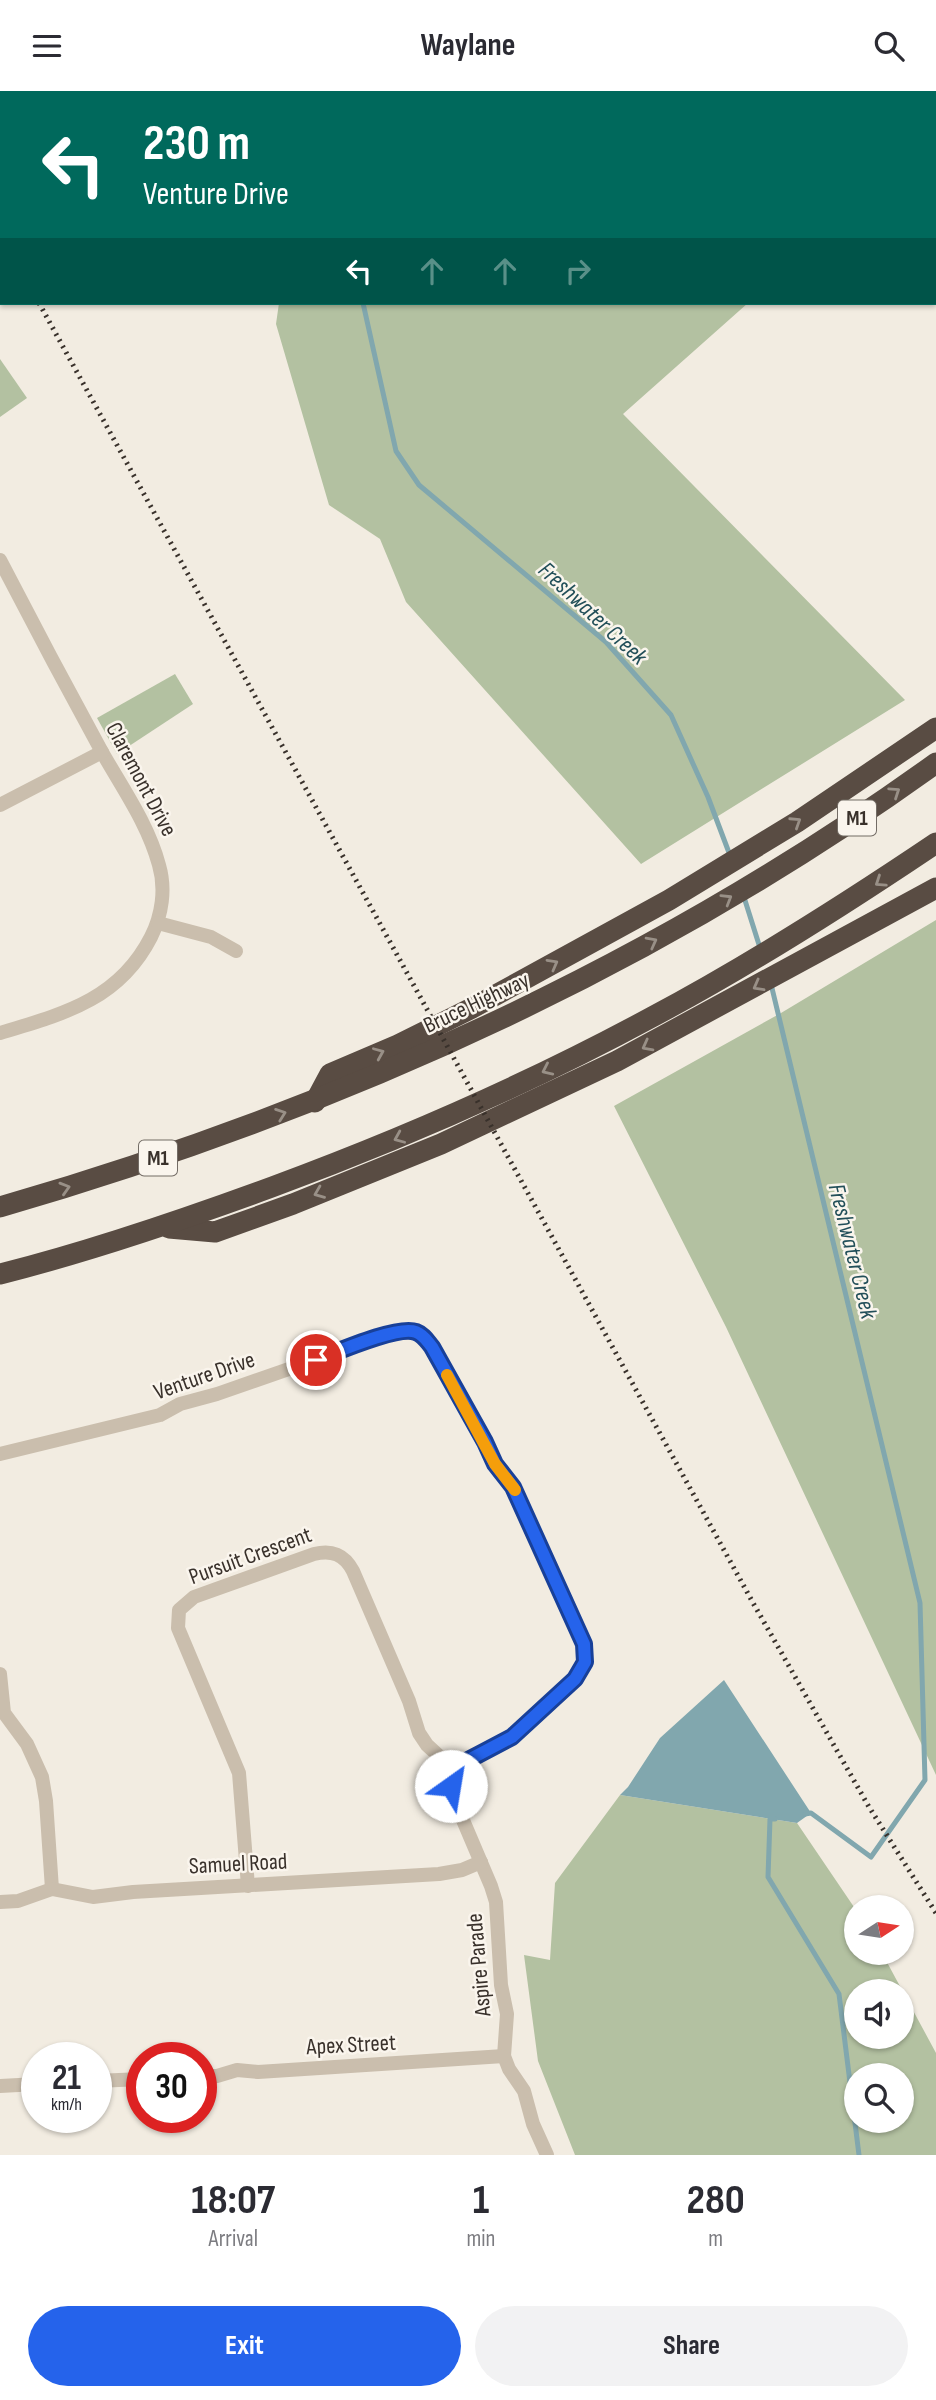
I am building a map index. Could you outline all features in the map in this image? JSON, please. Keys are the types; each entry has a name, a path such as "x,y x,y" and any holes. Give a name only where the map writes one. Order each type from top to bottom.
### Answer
{"highway":[{"path":"314,1102 330,1075 472,1008 669,900 863,779 936,728"},
{"name":"Bruce Highway","path":"0,1207 121,1171 314,1102 459,1040 569,987 678,928 776,870 936,763"},
{"path":"0,1274 163,1227 347,1159 450,1115 579,1055 700,991 798,933 936,843"},
{"path":"163,1227 215,1232 293,1204 440,1144 573,1083 708,1014 936,888"}],"street":[{"name":"Claremont Drive","path":"0,560 102,752 140,816 153,844 163,893 158,923 141,957 111,988 81,1004 0,1033"},
{"path":"0,805 102,752"},
{"path":"158,923 211,937 236,951"},
{"name":"Venture Drive","path":"0,1454 160,1415 180,1404 217,1394 398,1331 421,1334 432,1347 495,1464 513,1487 581,1637 586,1657 584,1667 575,1679 518,1732 453,1769"},
{"name":"Pursuit Crescent","path":"248,1886 239,1773 178,1628 179,1610 194,1597 314,1554 328,1552 339,1555 353,1571 423,1739 453,1769"},
{"path":"0,1674 2,1713 27,1744 42,1777 52,1889 18,1901 0,1902"},
{"name":"Aspire Parade","path":"453,1769 451,1779 454,1799 491,1886 496,1908 501,1985 508,2014 504,2056"},
{"name":"Samuel Road","path":"52,1889 93,1897 133,1892 448,1873 481,1863"},
{"path":"504,2056 509,2069 524,2091 533,2124 547,2155"},
{"name":"Apex Street","path":"217,2076 237,2070 258,2072 504,2056"},
{"path":"0,2086 21,2085"}],"green space":[{"path":"279,305 746,305 623,414 905,700 641,864 406,602 380,539 329,505 276,324"},
{"path":"0,359 27,398 0,417"},
{"path":"175,674 193,704 117,754 97,718"},
{"path":"936,920 936,1775 726,1327 614,1106 781,1013"},
{"path":"620,1795 797,1823 846,1895 844,1965 888,1965 896,1979 844,1979 844,2049 914,2049 914,2012 936,2053 936,2155 575,2155 538,2061 524,1955 550,1960 555,1883"}],"water":[{"path":"724,1680 811,1813 797,1823 620,1795 660,1738"}],"waterway":[{"name":"Freshwater Creek","path":"363,305 396,451 419,485 606,642 671,715 708,797 731,858"},
{"name":"Freshwater Creek","path":"743,894 761,951"},
{"name":"Freshwater Creek","path":"771,984 920,1603 925,1780 871,1857 811,1813 805,1814"},
{"name":"Freshwater Creek","path":"775,1819 770,1819 768,1877 839,1994 859,2155"}],"railway":[{"path":"40,305 752,1601 869,1807 936,1913"}],"slow traffic":[{"path":"447,1375 495,1464 515,1490"}],"route":[{"path":"316,1360 398,1331 421,1334 432,1347 495,1464 513,1487 586,1650 584,1667 575,1679 512,1737 453,1769 451,1786"}]}
